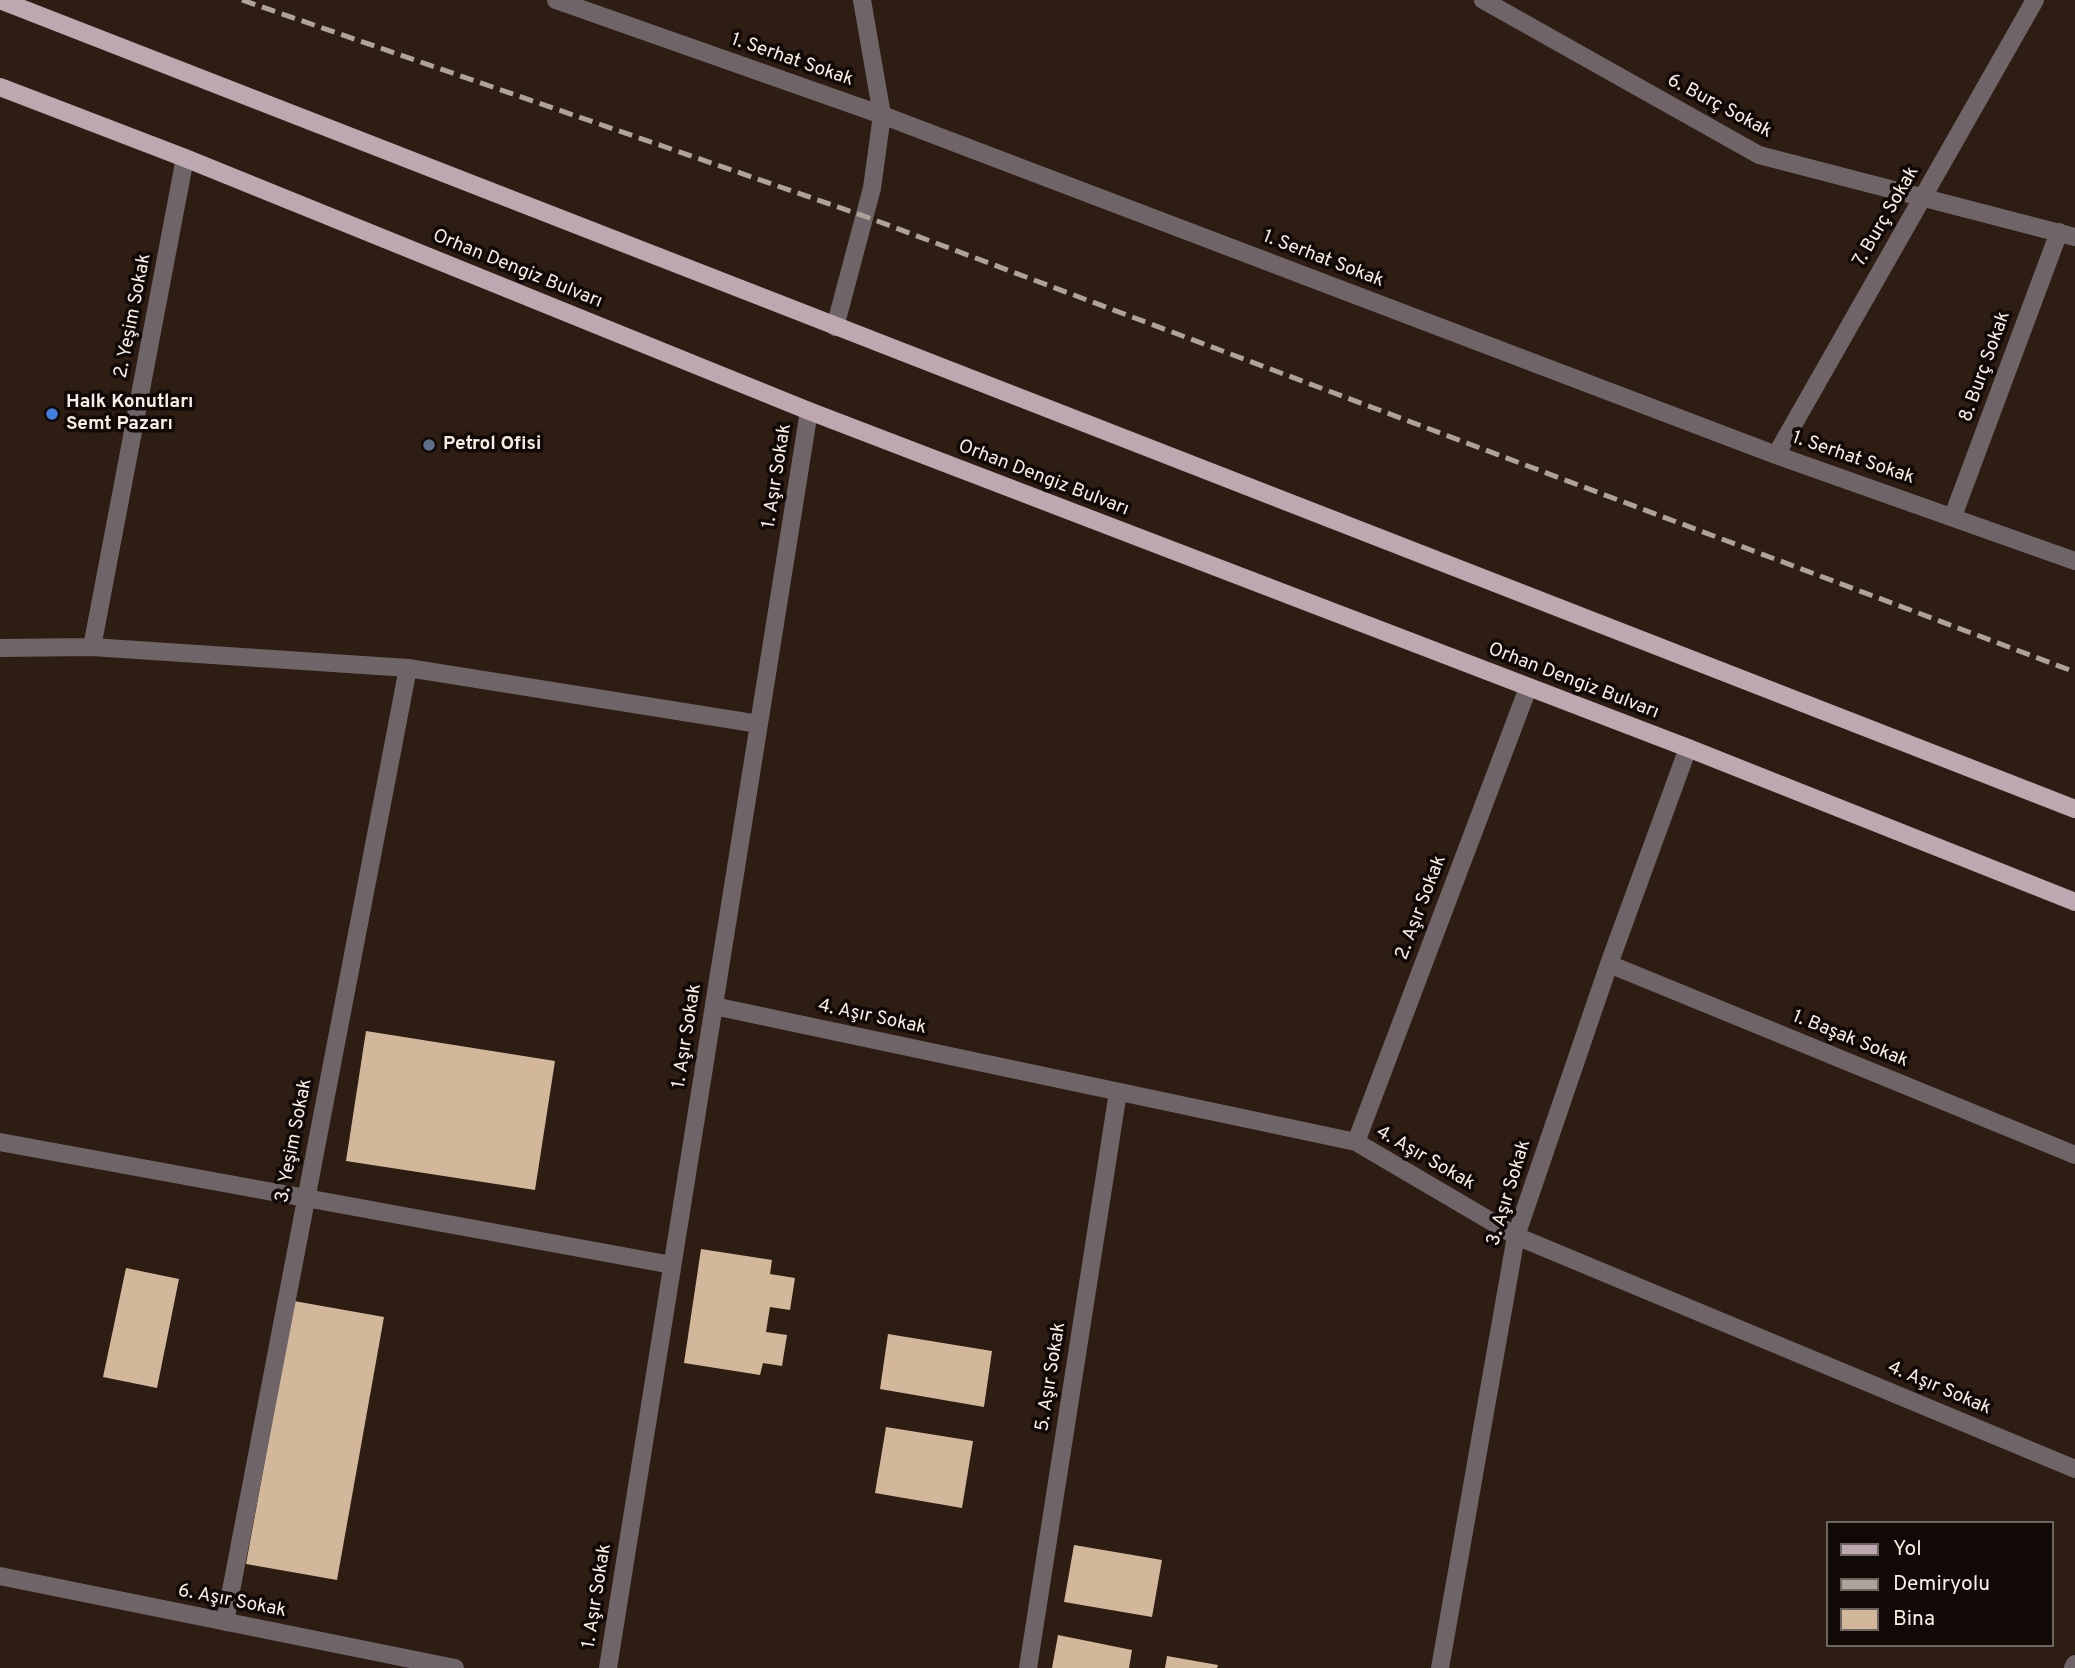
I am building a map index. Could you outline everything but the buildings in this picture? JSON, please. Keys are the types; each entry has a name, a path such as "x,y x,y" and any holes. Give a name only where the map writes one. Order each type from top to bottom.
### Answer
{"main road":[{"path":"0,0 2075,809"},
{"name":"Orhan Dengiz Bulvarı","path":"0,87 185,158 809,411 1688,748 2075,902"}],"street":[{"name":"1. Serhat Sokak","path":"556,0 882,115 1776,454 2075,561"},
{"path":"835,327 872,188 882,115 862,0"},
{"name":"6. Burç Sokak","path":"1483,0 1759,155 2067,235"},
{"name":"7. Burç Sokak","path":"1776,454 2035,0"},
{"name":"2. Yeşim Sokak","path":"92,647 185,158"},
{"name":"8. Burç Sokak","path":"1953,516 2067,235"},
{"name":"1. Aşır Sokak","path":"607,1668 809,411"},
{"path":"0,648 92,647 408,668 760,724"},
{"name":"3. Yeşim Sokak","path":"225,1622 408,668"},
{"name":"2. Aşır Sokak","path":"1356,1142 1528,688"},
{"name":"3. Aşır Sokak","path":"1440,1668 1516,1236 1609,964 1688,748"},
{"name":"1. Başak Sokak","path":"1609,964 2075,1155"},
{"name":"4. Aşır Sokak","path":"714,1006 1356,1142 1516,1236 2075,1469"},
{"name":"5. Aşır Sokak","path":"1028,1668 1118,1092"},
{"path":"0,1142 672,1265"},
{"name":"6. Aşır Sokak","path":"0,1576 455,1668"}],"railway":[{"path":"242,0 864,216 2075,672"}],"place":[{"name":"Halk Konutları Semt Pazarı","path":"52,414"},
{"name":"Petrol Ofisi","path":"429,445"}]}
